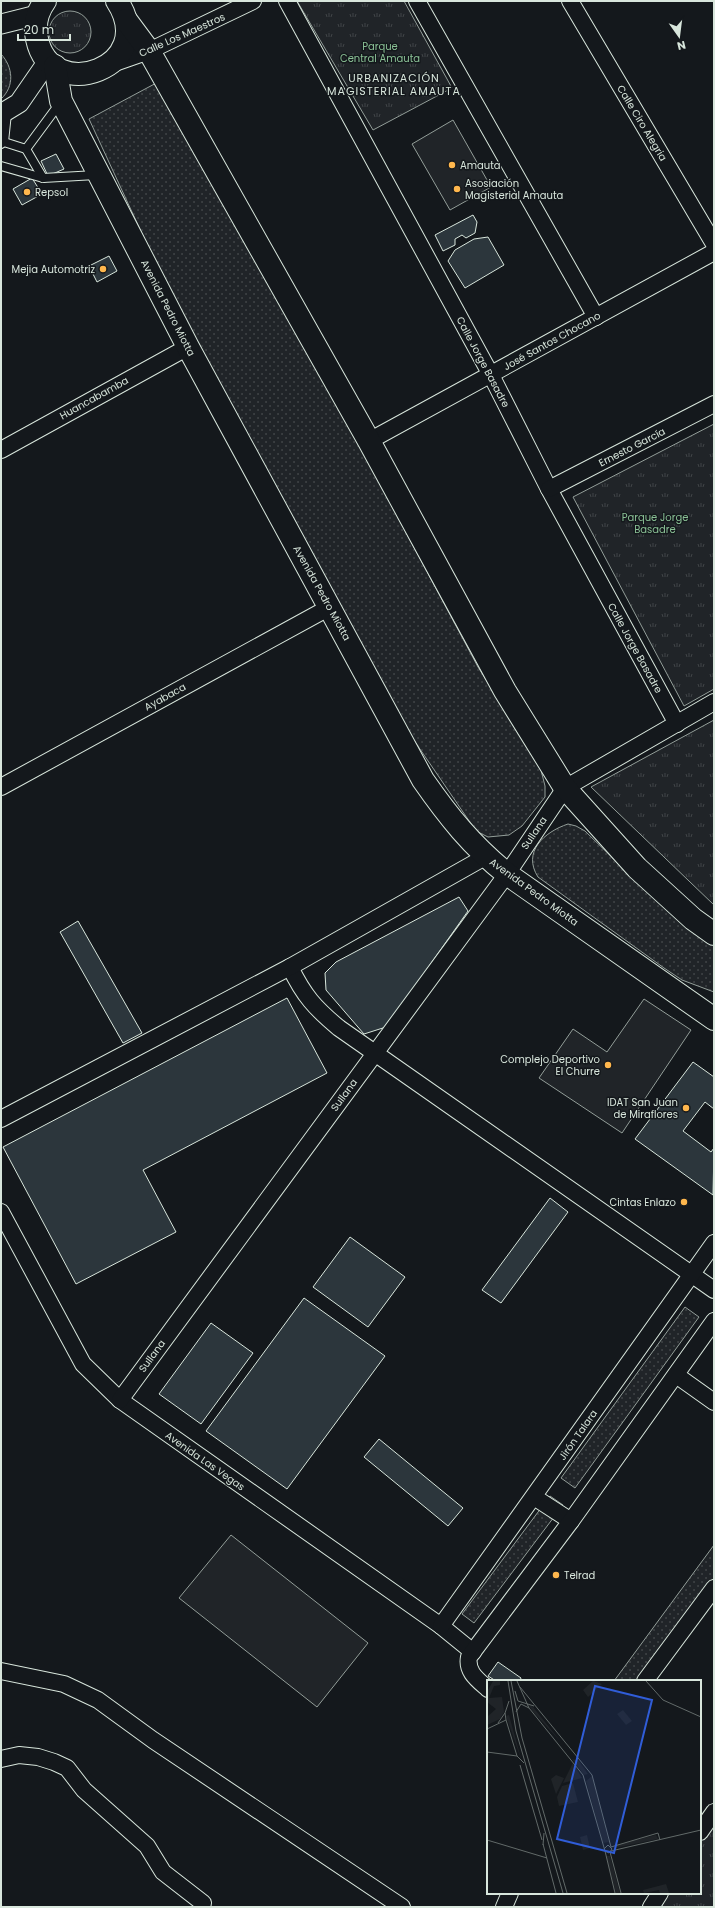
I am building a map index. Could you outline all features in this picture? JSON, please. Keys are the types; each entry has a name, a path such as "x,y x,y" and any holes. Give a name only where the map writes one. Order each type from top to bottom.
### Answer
{"main road":[{"path":"41,8 35,25 38,44 51,63 68,73 82,74 96,72 109,65 120,52 126,37 122,10"},
{"path":"122,10 149,51 368,441 505,691 566,788 637,868 693,919 714,934"},
{"name":"Avenida Pedro Miotta","path":"51,63 61,101 188,346 423,780 449,818 485,857 506,874 714,1019"},
{"path":"683,997 714,1003"}],"street":[{"name":"Calle Los Maestros","path":"109,65 149,51 253,1"},
{"name":"Calle Jorge Basadre","path":"287,1 491,375 550,490 677,724"},
{"path":"417,1 596,317"},
{"name":"Calle Ciro Alegria","path":"570,1 714,244"},
{"path":"1,24 41,8"},
{"path":"4,113 18,103 51,63"},
{"name":"José Santos Chocano","path":"368,441 714,252"},
{"name":"Huancabamba","path":"1,450 188,346"},
{"name":"Ernesto García","path":"550,490 714,404"},
{"name":"Ayabaca","path":"1,787 330,608"},
{"path":"566,788 714,702"},
{"name":"Sullana","path":"120,1400 375,1054 506,874 566,788"},
{"path":"1,1120 290,967 485,857"},
{"path":"290,967 301,989 316,1008 339,1028 714,1290"},
{"name":"Avenida Las Vegas","path":"1,1212 83,1364 120,1400 441,1626 473,1652"},
{"name":"Jirón Talara","path":"441,1626 714,1243"},
{"path":"487,1688 469,1670 469,1657 571,1521 714,1321"},
{"path":"676,1375 714,1402"},
{"path":"534,1497 571,1521"},
{"path":"646,1680 714,1588"},
{"path":"1,1671 64,1684 98,1700 153,1740 402,1907"},
{"path":"1,1759 19,1755 38,1757 67,1768 84,1790 147,1846 163,1872 203,1903"},
{"path":"701,1831 714,1812"},
{"path":"504,1907 510,1894"},
{"path":"651,1907 659,1894"}],"lane":[{"path":"26,149 61,101"},
{"path":"4,113 3,143 26,149 43,178"},
{"path":"1,166 43,178 99,174"}],"green space":[{"name":"Parque Central Amauta","path":"297,1 404,1 452,88 373,130"},
{"path":"66,11 74,11 82,14 88,20 91,32 88,44 82,50 74,53 66,53 58,50 52,44 49,36 49,28 52,20 58,14"},
{"path":"1,54 8,65 11,76 9,88 1,99"},
{"path":"160,81 309,351 478,667 540,766 545,786 545,797 522,826 509,835 488,837 476,831 411,736 175,305 89,119"},
{"name":"Amauta","path":"453,120 491,187 450,210 412,144"},
{"name":"Parque Jorge Basadre","path":"714,424 714,689 684,706 573,497"},
{"path":"714,720 714,905 591,787"},
{"path":"568,824 585,831 626,871 714,940 714,992 682,980 538,877 534,868 534,851 538,844 551,832"},
{"name":"Complejo Deportivo El Churre","path":"644,999 691,1030 622,1133 539,1078 573,1029 607,1052"},
{"path":"685,1307 699,1317 575,1488 561,1478"},
{"path":"550,1496 563,1505 474,1623 462,1614"},
{"path":"231,1535 368,1643 317,1707 179,1598"},
{"path":"714,1545 714,1578 639,1680 615,1680"},
{"path":"714,1822 714,1907 661,1907 668,1894 701,1894 701,1840"}],"building":[{"name":"Repsol","path":"56,154 64,169 48,176 41,161"},
{"name":"Repsol","path":"32,178 42,194 22,205 13,189"},
{"path":"473,215 477,222 475,233 466,238 462,235 455,239 455,245 443,251 435,235"},
{"path":"488,237 504,265 465,288 448,261 455,250 474,239"},
{"name":"Mejia Automotriz","path":"109,256 117,271 97,282 89,266"},
{"path":"459,897 468,911 386,1027 364,1034 326,990 325,973 336,962"},
{"path":"78,921 142,1033 123,1043 60,932"},
{"path":"287,998 327,1073 143,1170 176,1232 76,1284 3,1147"},
{"name":"IDAT San Juan de Miraflores","path":"693,1062 714,1077 714,1109 705,1102 683,1131 711,1152 714,1148 713,1195 635,1139"},
{"path":"550,1198 568,1212 501,1303 482,1290"},
{"path":"350,1237 405,1277 368,1327 313,1287"},
{"path":"304,1298 385,1356 287,1489 206,1431"},
{"path":"211,1323 253,1353 201,1424 159,1394"},
{"path":"379,1439 463,1508 448,1526 364,1457"},
{"path":"498,1662 521,1678 520,1680 494,1680 488,1676"}],"place":[{"name":"Amauta","path":"452,165"},
{"name":"Asosiación Magisterial Amauta","path":"457,189"},
{"name":"Repsol","path":"27,192"},
{"name":"Mejia Automotriz","path":"103,269"},
{"name":"Complejo Deportivo El Churre","path":"608,1065"},
{"name":"IDAT San Juan de Miraflores","path":"686,1108"},
{"name":"Cintas Enlazo","path":"684,1202"},
{"name":"Telrad","path":"556,1575"}],"district":[{"name":"URBANIZACIÓN MAGISTERIAL AMAUTA","path":"394,84"}]}
